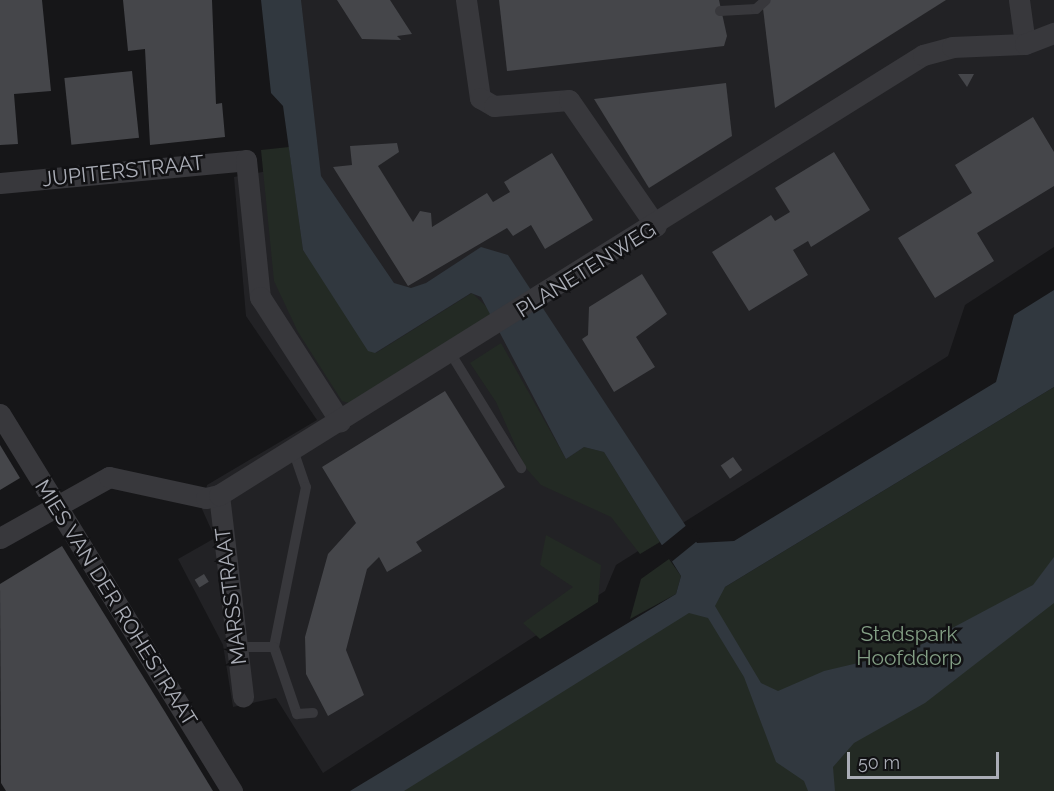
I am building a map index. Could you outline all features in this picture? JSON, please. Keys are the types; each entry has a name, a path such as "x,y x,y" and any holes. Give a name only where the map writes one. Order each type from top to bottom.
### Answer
{"street":[{"path":"466,0 480,98 494,106 569,100 656,226"},
{"path":"1019,0 1025,44"},
{"name":"PLANETENWEG","path":"219,495 543,297 923,55 952,47 1025,44 1052,34"},
{"name":"JUPITERSTRAAT","path":"0,183 246,160 260,297 340,421"},
{"name":"MIES VAN DER ROHESTRAAT","path":"0,414 232,791"},
{"path":"0,538 109,477 206,498 219,495"},
{"name":"MARSSTRAAT","path":"219,495 243,697"}],"lane":[{"path":"720,11 756,9 766,0"},
{"path":"451,354 521,468"},
{"path":"293,450 306,487 274,647 297,714 313,713"},
{"path":"237,647 274,647"}],"shaded area":[{"path":"261,0 301,0 321,176 394,283 411,288 426,283 481,247 508,255 697,543 734,541 996,382 1014,315 1054,290 1054,387 725,587 715,606 761,683 778,691 824,671 909,651 1033,585 1054,557 1054,603 925,703 854,743 833,767 835,791 808,791 804,781 776,762 744,677 708,618 689,613 404,791 350,791 676,594 681,576 604,452 584,447 566,459 481,297 471,293 375,353 368,351 303,250 283,106 271,93"},
{"path":"276,0 1054,0 1054,247 965,305 948,356 616,565 605,591 323,773 276,698 233,707 223,645 178,559 215,538 202,509 207,485 317,420 246,316 234,177 296,166"}],"green space":[{"path":"289,147 303,250 376,353 472,293 493,313 352,404 342,401 298,332 274,281 261,150"},
{"path":"501,343 566,459 584,447 604,452 660,542 640,554 611,517 541,485 525,467 496,402 470,363"},
{"name":"Stadspark Hoofddorp","path":"1054,387 1054,791 399,791 725,587"},
{"path":"546,535 601,565 598,602 540,639 523,623 573,587 540,565"},
{"path":"669,559 681,576 676,594 630,619 641,579"}],"pier":[{"path":"688,524 700,539 672,561 660,547"}],"building":[{"path":"0,0 42,0 51,91 14,94 18,144 0,145"},
{"path":"123,0 212,0 216,104 222,103 225,137 150,145 145,49 128,51"},
{"path":"337,0 390,0 412,34 397,36 401,40 362,39"},
{"path":"499,0 719,0 727,36 724,46 507,71"},
{"path":"762,0 946,0 775,108"},
{"path":"132,71 139,138 71,145 64,78"},
{"path":"958,74 974,74 967,87"},
{"path":"726,83 732,136 649,188 594,99"},
{"path":"1033,117 1054,152 1054,186 977,233 994,261 935,298 898,238 972,193 955,165"},
{"path":"397,143 399,152 378,166 413,222 420,211 431,213 432,227 487,193 493,202 510,192 504,182 552,153 593,220 545,249 531,225 513,236 507,228 408,286 333,167 352,165 350,146"},
{"path":"834,152 870,210 811,247 808,241 793,250 808,275 749,311 712,252 771,215 775,221 790,212 775,188"},
{"path":"642,274 667,314 636,337 655,367 614,392 582,339 588,335 589,307"},
{"path":"445,391 505,487 416,542 422,551 387,572 379,557 367,569 346,650 364,695 328,716 306,674 305,637 328,554 356,523 322,467"},
{"path":"0,445 20,478 0,490"},
{"path":"733,457 742,470 730,479 721,466"},
{"path":"62,546 213,791 6,791 1,783 0,584"},
{"path":"204,574 209,582 199,587 195,580"}]}
